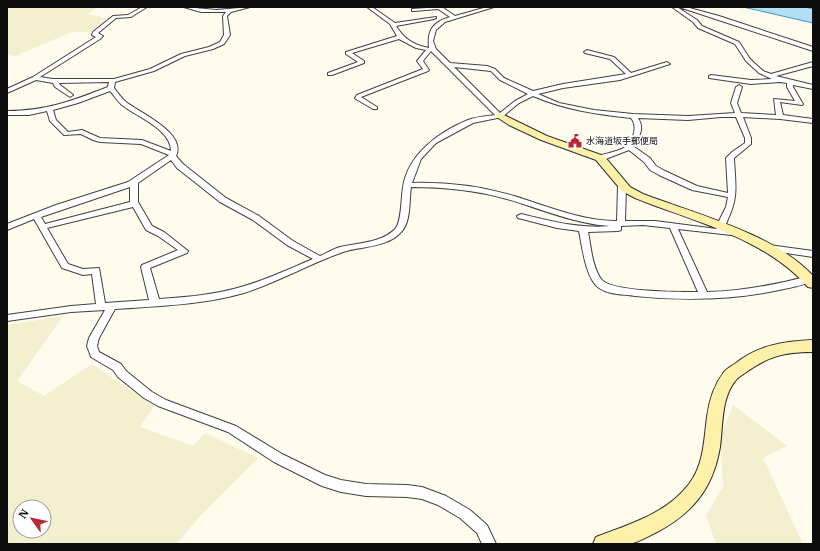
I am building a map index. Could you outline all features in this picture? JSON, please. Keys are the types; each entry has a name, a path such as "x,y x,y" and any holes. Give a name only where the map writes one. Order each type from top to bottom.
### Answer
{"street":[{"path":"7,91 35,78 98,38 100,36 95,35 95,33 115,17 129,16 145,7"},
{"path":"181,7 206,11 230,10 248,7"},
{"path":"369,7 387,18 400,37 418,47 431,50 500,116 544,138 600,158 622,186 639,196 720,227 769,248 788,259 811,281"},
{"path":"414,10 439,7 454,18"},
{"path":"431,50 430,40 432,30 436,25 443,21 492,7"},
{"path":"674,7 695,21 700,27 737,43 748,60 756,68 780,80 813,87"},
{"path":"681,7 718,17 813,49"},
{"path":"7,113 50,109 76,102 111,85 152,70 183,55 204,50 222,43 227,35 225,16 230,10"},
{"path":"393,25 434,18"},
{"path":"330,74 362,62 348,53 400,37"},
{"path":"375,108 358,98 359,96 426,70 420,61 431,50"},
{"path":"587,52 612,58 629,74"},
{"path":"7,318 71,309 192,300 242,290 271,280 340,250 380,241 399,230 403,221 407,185 412,170 418,158 434,142 471,121 500,116 516,102 534,93 563,86 611,80 667,64"},
{"path":"771,76 813,64"},
{"path":"448,65 487,68 493,70 502,79 572,108 633,116 688,118 738,115 780,117 813,121"},
{"path":"710,77 751,82 780,80"},
{"path":"7,227 134,182 155,169 173,155 174,144 162,128 123,103 111,85 112,80 56,81 35,78"},
{"path":"56,81 57,86 70,95"},
{"path":"780,117 776,100 800,104 790,87 790,83"},
{"path":"720,227 730,207 732,196 730,158 734,153 748,144 748,138 734,103 739,88"},
{"path":"50,109 53,121 66,134 82,132 96,140 142,142 173,155 180,166 223,200 256,218 290,243 320,259"},
{"path":"600,158 622,151 629,147 640,129 639,124 633,116"},
{"path":"629,147 647,160 653,168 662,173 695,188 732,196"},
{"path":"134,182 134,202 149,228 161,234 184,251 145,267 155,303"},
{"path":"407,185 430,184 472,189 502,195 601,223 643,223 737,234"},
{"path":"622,186 625,224"},
{"path":"43,227 73,221 111,208 135,204"},
{"path":"36,216 65,266 83,272 96,270 107,307 94,338 92,346 95,354 117,367 122,374 148,395 162,403 232,428 278,458 322,480 341,486 366,490 407,491 442,500 465,514 482,529 489,544"},
{"path":"521,216 559,227 583,230 618,228 625,224"},
{"path":"673,226 704,296"},
{"path":"583,230 595,276 600,284 622,291 704,296 786,287 811,281"},
{"path":"769,248 813,254"},
{"path":"603,544 623,541 670,515 696,488 710,459 719,397 730,376 756,356 790,346 813,346"}],"shaded area":[{"path":"7,7 98,7 88,14 107,18 91,32 72,32 15,56 7,54"},
{"path":"63,316 17,381 44,396 92,364 154,406 140,427 193,446 205,433 258,458 198,518 177,544 7,544 7,325"},
{"path":"733,405 787,446 763,458 803,544 716,544 706,516 723,486 720,438"}],"water":[{"path":"743,7 805,7 813,9 813,23"}],"waterway":[{"path":"218,7 242,7"}],"place":[{"name":"水海道坂手郵便局","path":"575,141"}]}
